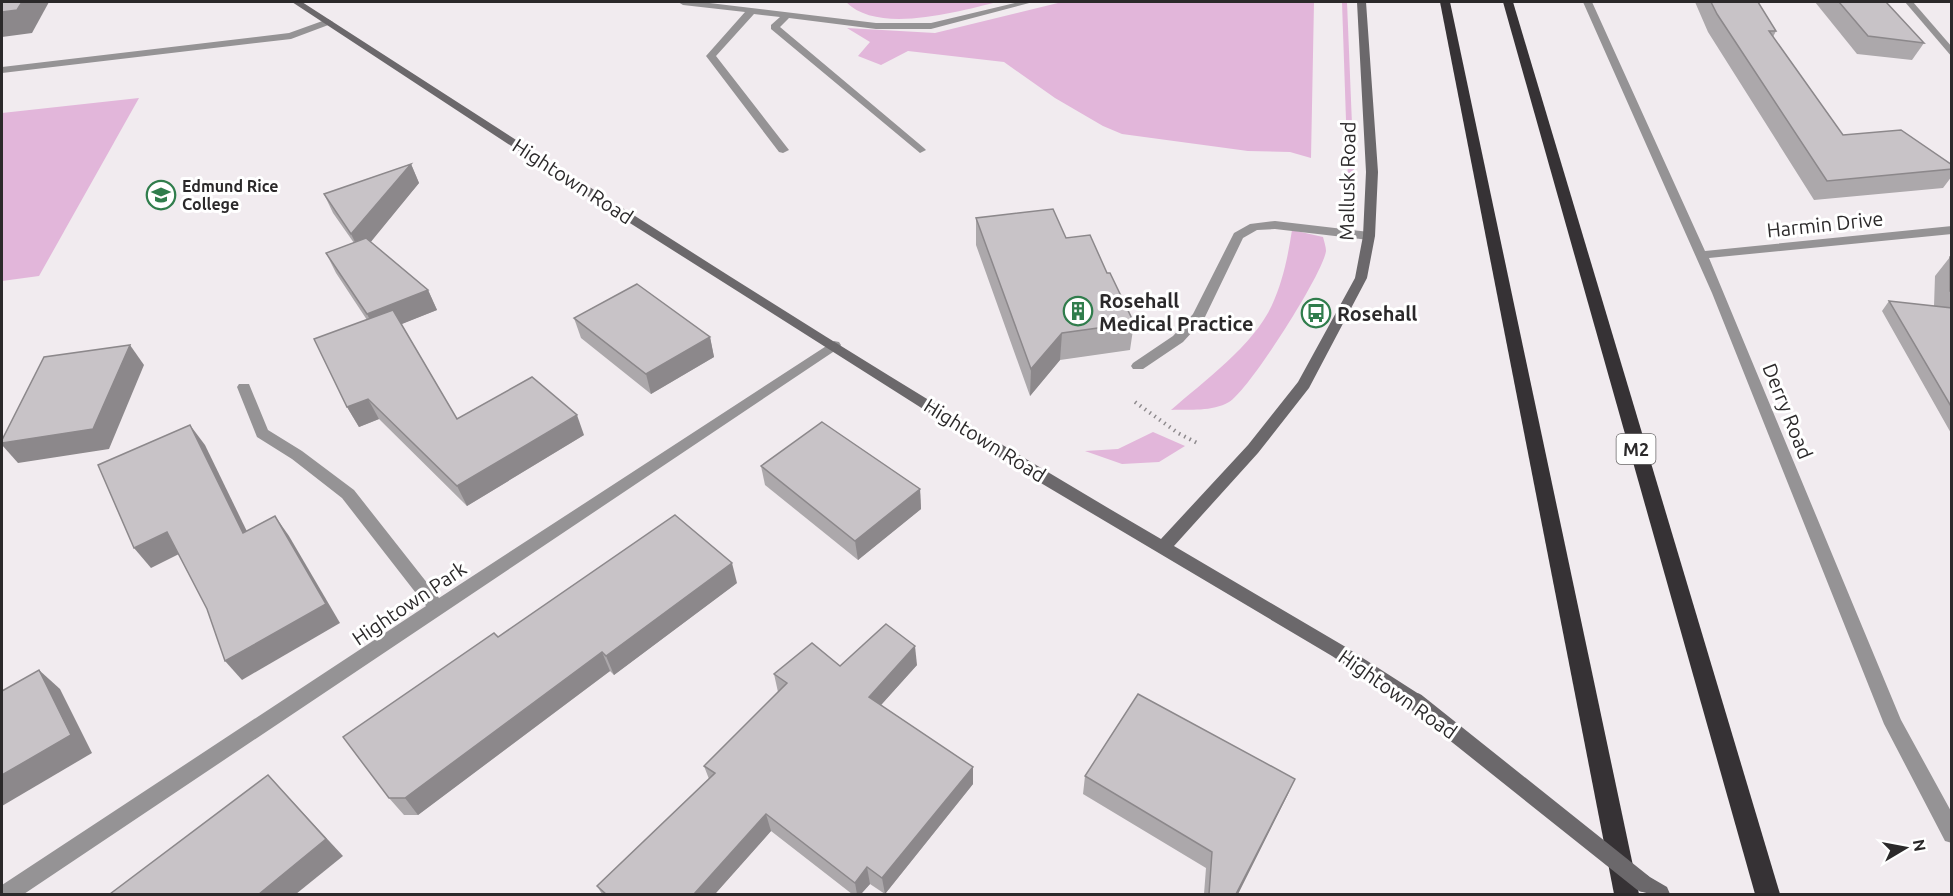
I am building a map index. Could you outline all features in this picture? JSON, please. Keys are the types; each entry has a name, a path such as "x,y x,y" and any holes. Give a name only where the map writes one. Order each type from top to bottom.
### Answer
{"highway":[{"path":"1445,2 1627,894"},
{"name":"M2","path":"1508,2 1768,894"}],"main road":[{"name":"Hightown Road","path":"297,2 596,197 1029,469 1338,651 1416,702 1660,894"},
{"name":"Mallusk Road","path":"1163,546 1253,449 1304,385 1361,278 1369,236 1372,172 1362,2"}],"street":[{"path":"683,2 876,26 931,26 1028,2"},
{"name":"Derry Road","path":"1587,2 1702,255 1893,724 1952,834"},
{"path":"1909,2 1952,54"},
{"path":"751,11 711,56 783,150"},
{"path":"787,15 774,27 920,150"},
{"path":"2,70 291,36 328,22"},
{"path":"1138,366 1178,339 1199,316 1238,236 1254,227 1275,225 1369,236"},
{"name":"Harmin Drive","path":"1702,255 1952,230"},
{"name":"Hightown Park","path":"6,894 834,345"},
{"path":"244,387 262,433 297,454 348,494 438,609"}],"path":[{"path":"1135,402 1178,433 1199,444"}],"shaded area":[{"path":"846,2 998,2 941,15 898,19 860,12"},
{"path":"1062,2 1314,2 1311,158 1290,152 1248,151 1122,134 1103,126 1055,98 1004,62 908,51 881,65 858,56 870,42 847,28 935,33"},
{"path":"1342,2 1347,2 1354,174 1349,209"},
{"path":"139,98 39,276 2,281 2,113"},
{"path":"1292,230 1323,237 1326,251 1312,283 1268,355 1239,393 1229,402 1208,409 1171,410 1227,362 1264,320 1282,278"},
{"path":"1153,432 1185,446 1159,462 1122,464 1085,451 1118,449"}],"building":[{"path":"2,2 22,2 17,10 2,12"},
{"path":"1711,2 1758,2 1776,31 1769,31 1843,135 1901,130 1952,165 1952,169 1827,181"},
{"path":"1839,2 1886,2 1924,43 1868,36"},
{"path":"411,164 351,234 324,194"},
{"name":"Rosehall Medical Practice","path":"1053,209 1066,238 1090,235 1134,323 1062,333 1031,369 976,218"},
{"path":"366,238 428,290 367,314 326,253"},
{"path":"1950,257 1952,257 1952,291 1950,291"},
{"path":"637,284 710,337 646,374 574,318"},
{"path":"1889,301 1952,308 1952,408"},
{"path":"393,310 457,419 532,377 577,415 457,486 368,399 347,407 314,339"},
{"path":"130,345 93,429 2,443 44,357"},
{"path":"822,422 920,489 855,541 761,466"},
{"path":"190,425 243,533 275,516 326,604 225,661 207,609 167,532 134,548 98,465"},
{"path":"675,515 732,563 606,656 602,652 405,798 389,798 343,737 494,633 498,637"},
{"path":"886,624 915,646 869,697 973,767 882,878 867,867 855,883 766,814 694,894 606,894 597,886 715,773 704,766 787,683 774,674 812,643 840,666"},
{"path":"39,670 71,735 2,775 2,691"},
{"path":"1138,694 1295,779 1236,894 1209,894 1212,852 1085,776"},
{"path":"268,775 326,839 259,894 110,894"}],"place":[{"name":"Edmund Rice College","path":"161,195"},
{"name":"Rosehall Medical Practice","path":"1078,311"},
{"name":"Rosehall","path":"1316,313"}]}
